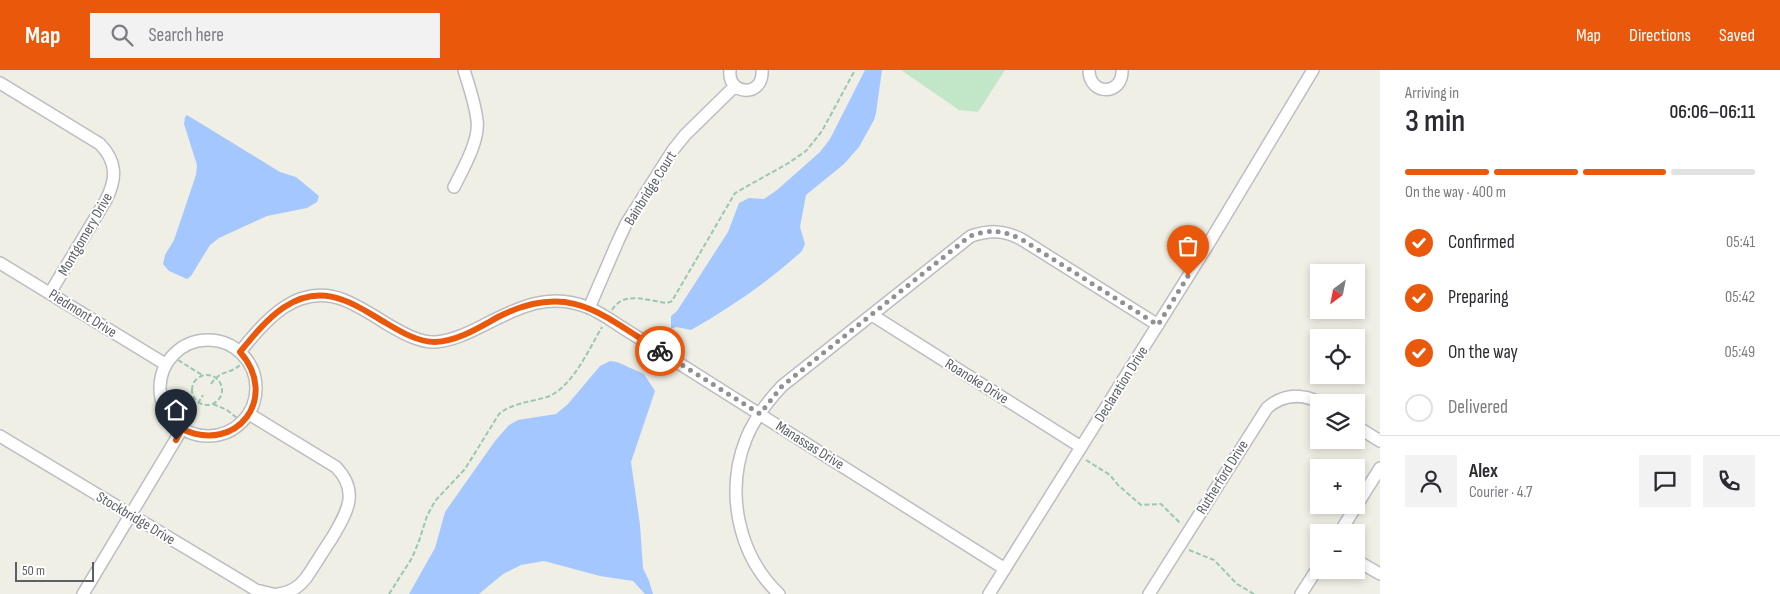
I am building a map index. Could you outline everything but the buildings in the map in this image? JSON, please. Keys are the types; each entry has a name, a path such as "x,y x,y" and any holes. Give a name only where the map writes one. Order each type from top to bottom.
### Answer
{"street":[{"path":"454,187 470,155 478,122 464,70"},
{"path":"730,70 731,80 735,86 743,90 754,89 761,81 762,70"},
{"path":"1089,70 1091,81 1094,85 1104,90 1110,89 1119,83 1122,78 1122,70"},
{"name":"Declaration Drive","path":"989,594 1158,325 1313,70"},
{"name":"Montgomery Drive","path":"0,83 100,144 107,152 113,166 113,180 106,200 50,293"},
{"name":"Bainbridge Court","path":"589,308 622,233 673,150 685,135 735,86"},
{"path":"779,594 762,574 749,552 737,513 736,486 739,460 745,440 760,414 782,386 970,236 990,231 1000,231 1021,239 1158,325"},
{"name":"Piedmont Drive","path":"0,263 166,364"},
{"name":"Manassas Drive","path":"240,352 270,317 283,307 309,297 326,296 343,300 409,336 434,342 461,336 514,309 528,304 547,301 564,302 589,308 1005,568"},
{"name":"Roanoke Drive","path":"872,315 1079,450"},
{"path":"201,340 222,342 240,352 253,370 256,392 254,404 249,414 237,426 224,434 202,436 169,417 161,400 160,382 166,364 177,351 201,340"},
{"name":"Rutherford Drive","path":"1148,594 1267,408 1284,397 1298,395 1310,399"},
{"path":"249,414 336,467 344,475 350,494 344,518 301,585 293,590 278,594"},
{"path":"83,594 131,515 181,425"},
{"path":"1365,431 1380,440"},
{"name":"Stockbridge Drive","path":"0,436 256,590 274,594"},
{"path":"1345,524 1380,468"},
{"path":"1365,565 1380,574"},
{"path":"1301,594 1311,579"}],"path":[{"path":"178,360 202,375"},
{"path":"211,384 216,377 240,365"},
{"path":"209,374 216,377 221,383 222,391 220,398 212,404 199,403 192,394 195,380 202,375 209,374"},
{"path":"181,425 199,403 203,395"},
{"path":"212,404 227,410 237,418"},
{"path":"1079,450 1141,505 1161,504 1168,509 1178,522 1189,529"},
{"path":"1180,544 1192,552 1214,560 1237,584 1254,594"}],"green space":[{"path":"901,70 1005,70 978,112 959,110"}],"water":[{"path":"865,70 882,70 874,120 859,147 844,164 806,195 800,227 805,244 802,251 762,284 691,330 676,327 671,329 671,316 677,311 728,232 739,203 749,198 764,199 820,152 830,139"},
{"path":"187,115 280,172 296,177 319,196 317,202 307,208 267,216 219,238 210,245 191,276 187,279 169,271 163,264 165,255 174,240 196,175 197,165 184,124"},
{"path":"610,361 617,362 644,374 655,391 631,462 640,525 643,568 653,594 645,594 633,581 600,576 544,561 521,565 503,574 479,594 409,594 435,548 445,512 495,441 509,425 518,420 556,414 568,404 600,366"}],"way so far":[{"path":"660,351 760,414 782,386 970,236 990,231 1009,233 1158,325 1188,276"}],"route":[{"path":"176,440 182,429 192,434 213,436 224,434 242,423 254,404 256,381 253,370 240,352 270,317 283,307 297,300 309,297 335,297 361,308 409,336 434,342 461,336 514,309 528,304 547,301 578,304 589,308 660,351"}]}
